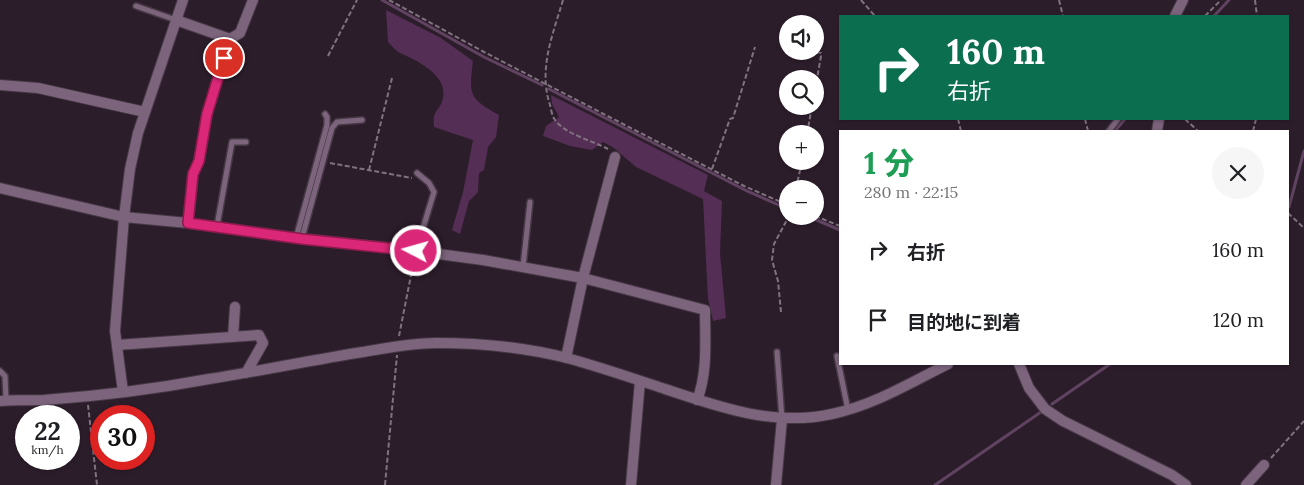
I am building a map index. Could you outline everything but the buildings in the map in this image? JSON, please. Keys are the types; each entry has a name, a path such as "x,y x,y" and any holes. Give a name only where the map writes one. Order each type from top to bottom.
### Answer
{"street":[{"path":"123,392 115,331 124,217 130,169 138,133 183,0"},
{"path":"188,223 193,174 199,161 207,114 230,39 240,33 253,0"},
{"path":"1176,15 1183,0"},
{"path":"176,20 230,39"},
{"path":"0,85 38,88 145,112"},
{"path":"566,358 583,278 614,157"},
{"path":"0,188 124,217 416,251 583,278 705,310 702,388 698,400"},
{"path":"233,337 236,307"},
{"path":"117,345 259,335 263,343 246,372"},
{"path":"3,401 123,392 397,347 434,343 522,348 566,358 746,414 782,419 831,414 848,410 885,397 946,365"},
{"path":"1019,365 1029,388 1045,409 1063,421 1172,475 1186,485"},
{"path":"631,485 640,381"},
{"path":"776,485 782,419"},
{"path":"1246,485 1264,465"}],"lane":[{"path":"136,6 176,20"},
{"path":"299,238 327,125 325,114"},
{"path":"299,238 332,128 338,122 362,120"},
{"path":"216,227 232,142 246,142"},
{"path":"416,251 434,192 417,173"},
{"path":"523,268 530,202"},
{"path":"777,352 782,419"},
{"path":"838,356 839,361"},
{"path":"840,365 848,410"},
{"path":"0,371 5,376 3,401"}],"path":[{"path":"328,56 357,0"},
{"path":"389,0 484,52 744,186 779,200"},
{"path":"563,0 546,59 545,83 554,119 581,138 608,148 614,157"},
{"path":"861,0 874,15"},
{"path":"1059,0 1063,15"},
{"path":"1206,15 1221,0"},
{"path":"1254,0 1257,15"},
{"path":"712,169 730,119 733,118 755,47"},
{"path":"369,170 392,78"},
{"path":"1185,120 1197,130"},
{"path":"323,161 426,181"},
{"path":"1289,214 1304,228"},
{"path":"824,220 839,226"},
{"path":"780,312 778,280 772,260 774,244 784,225"},
{"path":"385,485 397,347 416,251"},
{"path":"87,396 96,485"},
{"path":"1264,465 1304,421"}],"shaded area":[{"path":"386,10 441,38 473,61 471,88 473,94 481,104 499,115 496,137 488,147 484,170 479,173 478,192 469,201 460,234 452,230 463,192 473,140 434,127 434,116 443,98 441,82 422,64 398,52 388,42"},
{"path":"551,95 708,175 704,191 722,201 720,253 726,318 713,321 708,299 703,199 636,167 614,148 603,142 592,150 570,146 543,136 546,126 559,117 552,104"}],"waterway":[{"path":"382,0 484,57 542,85"},
{"path":"1215,15 1229,0"},
{"path":"549,89 747,191 779,205"},
{"path":"1116,130 1124,120"},
{"path":"1289,207 1304,151"},
{"path":"824,223 839,230"},
{"path":"1052,404 1109,365"},
{"path":"935,485 1041,412"}],"route":[{"path":"224,58 207,114 199,161 193,174 188,223 302,239 416,251"}]}
